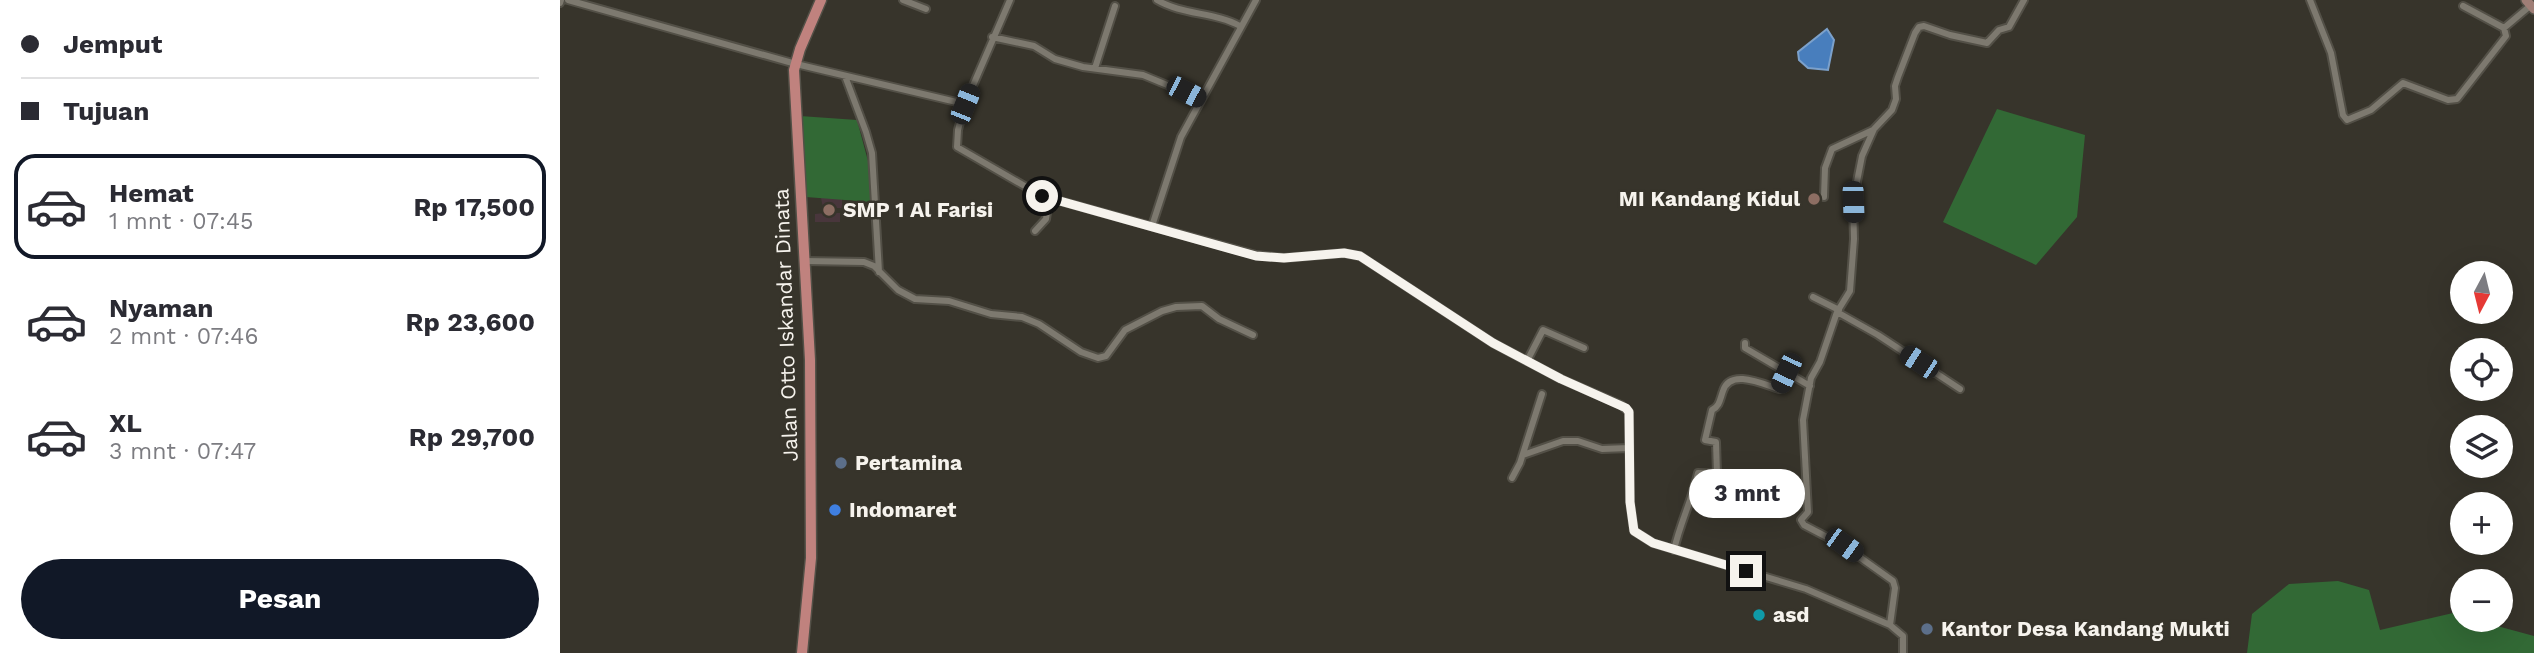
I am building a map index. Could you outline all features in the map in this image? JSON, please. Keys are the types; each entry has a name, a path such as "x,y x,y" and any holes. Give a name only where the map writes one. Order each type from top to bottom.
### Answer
{"main road":[{"name":"Jalan Otto Iskandar Dinata","path":"802,653 811,558 810,359 794,73 800,49 821,0"}],"street":[{"path":"568,0 796,64 965,104"},
{"path":"602,10 605,0"},
{"path":"903,0 926,9"},
{"path":"1010,0 965,104 958,130 957,147 1049,199 1268,258 1344,253 1360,256 1469,328 1561,379 1626,408 1629,412 1630,502 1634,531 1653,543 1805,589 1890,625 1903,636 1903,653"},
{"path":"1157,0 1175,9 1201,13 1240,26"},
{"path":"1152,226 1174,155 1201,99 1256,0"},
{"path":"2013,20 2018,0"},
{"path":"1890,625 1895,588 1893,581 1844,545 1804,525 1801,520 1808,512 1803,420 1811,378 1824,352 1838,311 1848,296 1851,281 1854,191 1862,156 1874,129 1892,110 1896,99 1895,86 1919,27 1924,26 1987,43 1999,30 2009,27 2024,0"},
{"path":"2310,0 2331,53 2343,115 2347,120 2371,110 2403,83 2448,100 2457,99 2504,40 2504,28 2530,5"},
{"path":"1096,68 1115,6"},
{"path":"2463,6 2504,28"},
{"path":"992,37 1034,46 1055,59 1143,75 1201,99"},
{"path":"845,76 872,153 879,272"},
{"path":"1824,197 1825,168 1832,149 1874,129"},
{"path":"1035,231 1046,219 1049,199"},
{"path":"805,261 864,262 874,266 898,290 915,299 949,301 990,314 1022,317 1039,324 1081,352 1098,358 1106,355 1125,330 1162,311 1176,307 1202,306 1253,335"},
{"path":"1813,297 1960,388"},
{"path":"1527,361 1543,330 1584,348"},
{"path":"1745,343 1745,348 1810,386"},
{"path":"1674,550 1680,524 1692,499 1698,474 1717,474 1716,442 1705,440 1712,410 1718,407 1725,385 1729,381 1743,379 1779,389 1786,373"},
{"path":"1512,478 1523,455 1527,435 1542,394"},
{"path":"1523,455 1563,442 1578,441 1602,449 1629,448"}],"shaded area":[{"name":"SMP 1 Al Farisi","path":"821,198 842,198 842,208 834,208 834,213 840,213 840,222 815,222 815,214 824,213"}],"green space":[{"path":"1997,109 2085,135 2077,217 2036,265 1943,222"},
{"path":"800,116 857,120 868,161 871,202 806,197"},
{"path":"2338,581 2369,590 2380,630 2450,614 2450,632 2513,630 2534,636 2534,653 2247,653 2252,614 2289,584"}],"water":[{"path":"1827,29 1834,40 1828,70 1808,68 1799,60 1798,52"}],"place":[{"name":"MI Kandang Kidul","path":"1814,199"},
{"name":"SMP 1 Al Farisi","path":"829,210"},
{"name":"Pertamina","path":"841,463"},
{"name":"Indomaret","path":"835,510"},
{"name":"asd","path":"1759,615"},
{"name":"Kantor Desa Kandang Mukti","path":"1927,629"}],"route":[{"path":"1042,196 1256,256 1284,258 1344,253 1368,260 1493,343 1561,379 1626,408 1629,412 1630,502 1634,531 1653,543 1746,571"}]}
